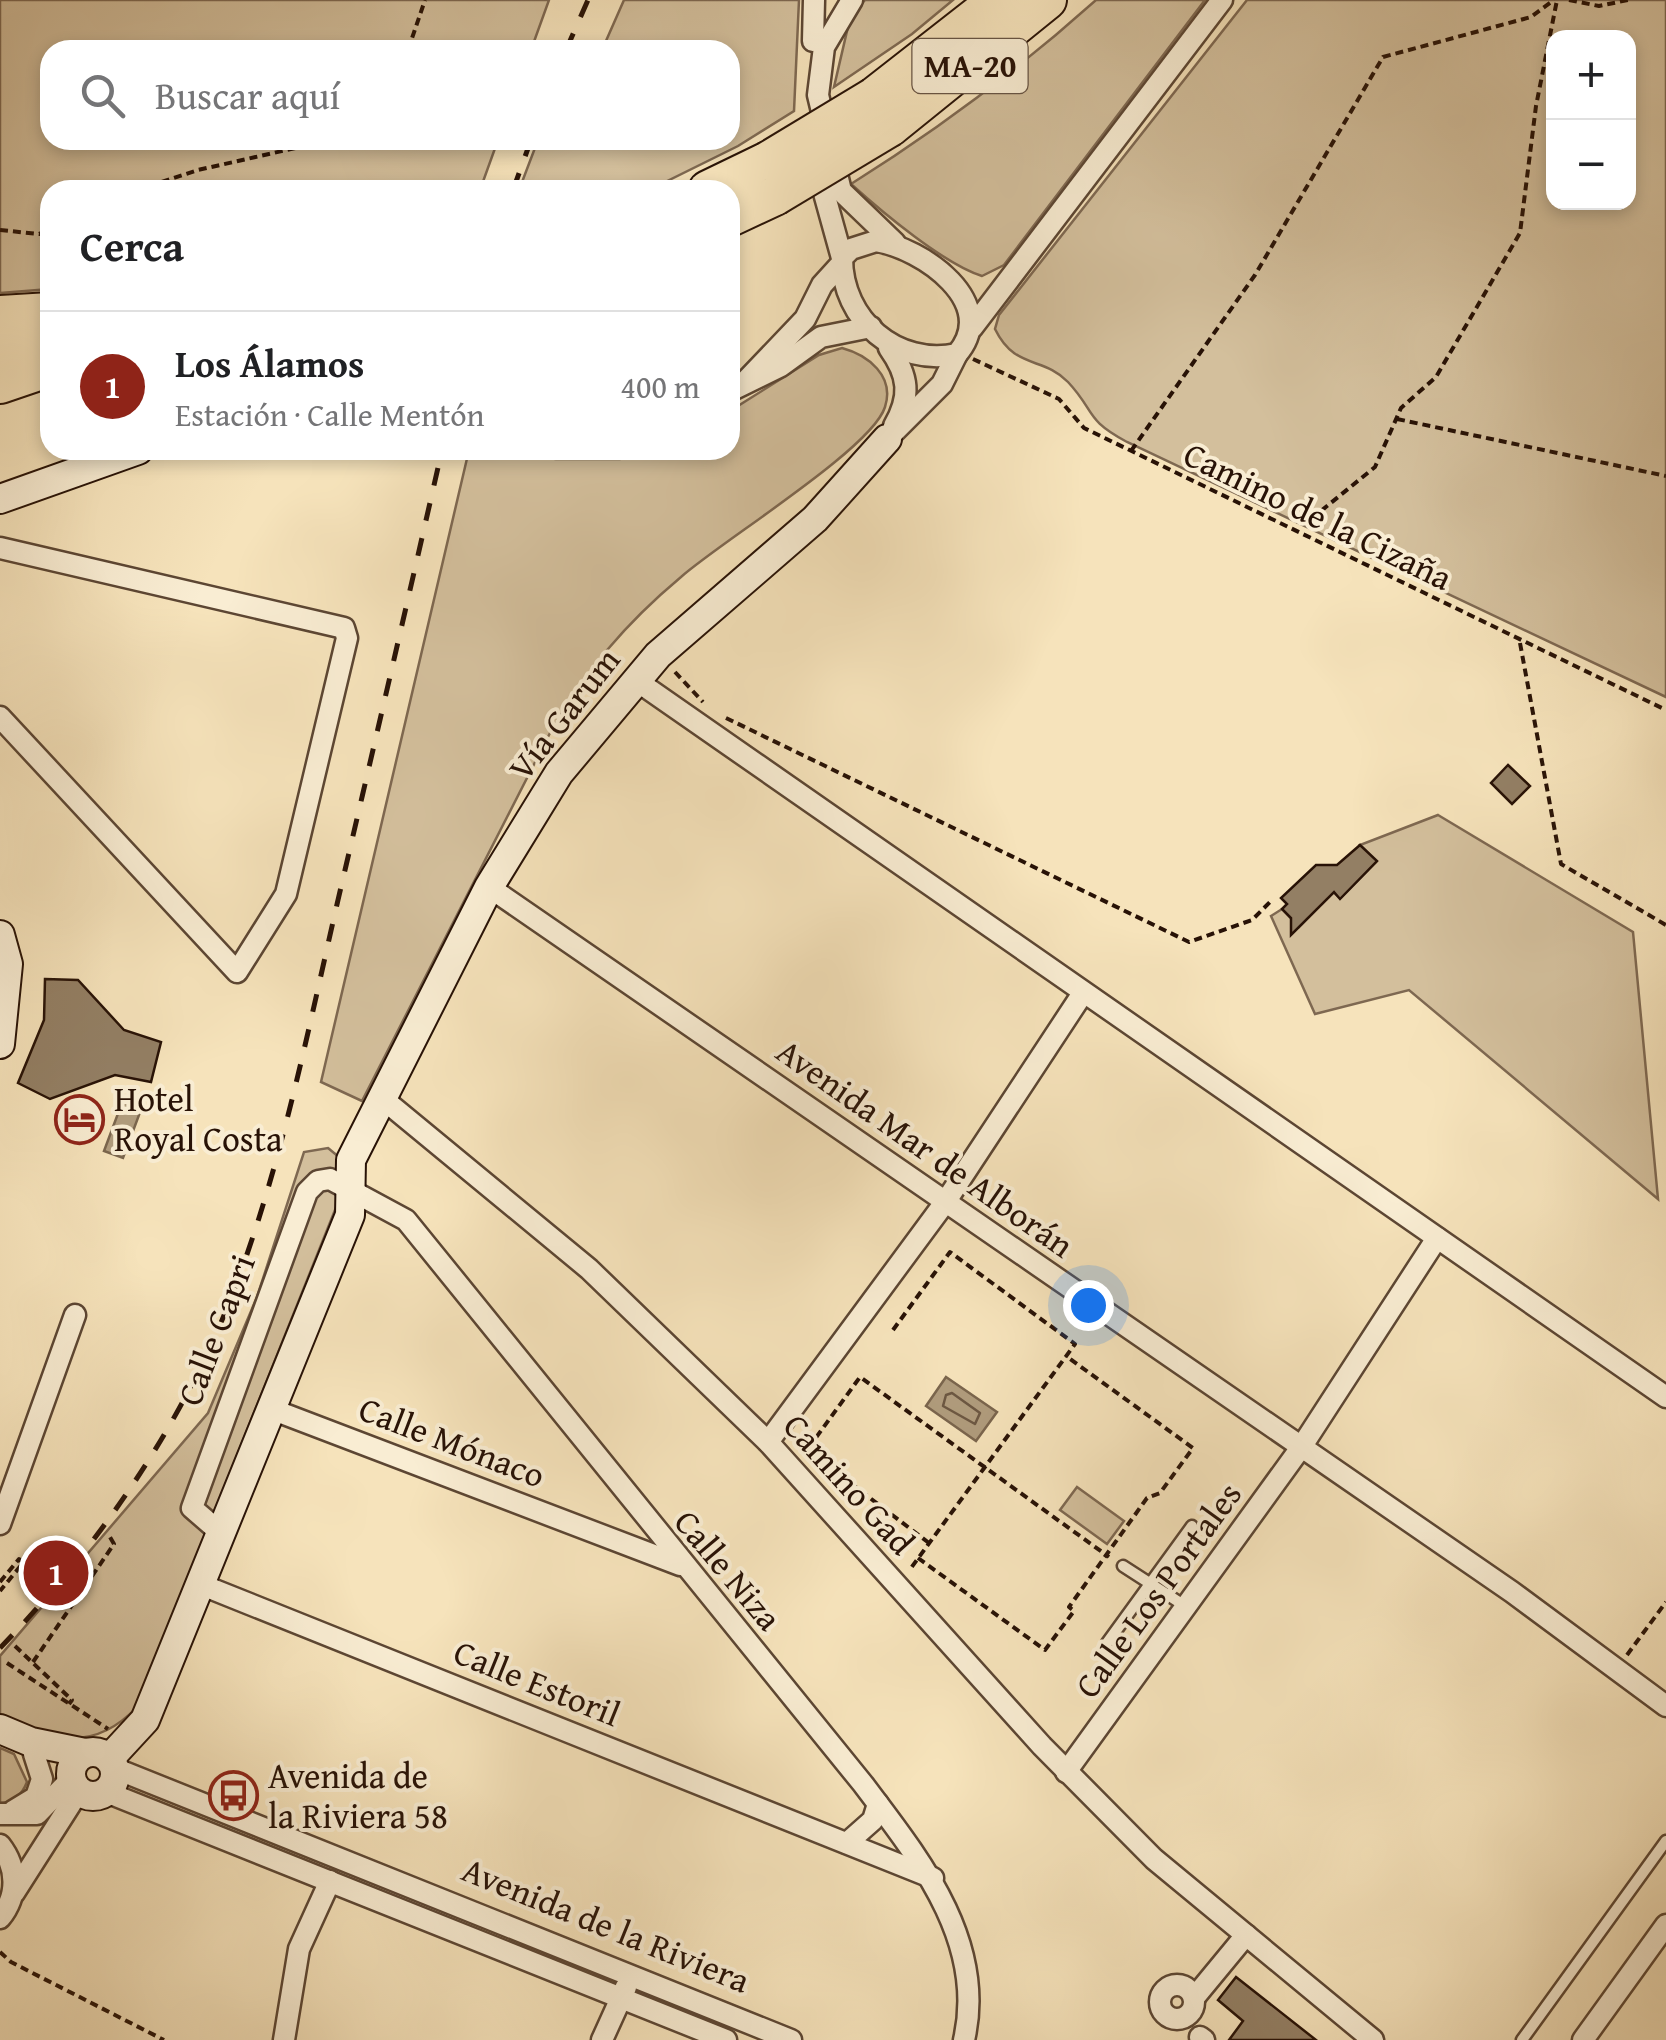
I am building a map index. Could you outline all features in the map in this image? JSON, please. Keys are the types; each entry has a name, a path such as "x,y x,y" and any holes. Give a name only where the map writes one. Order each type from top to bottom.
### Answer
{"highway":[{"name":"MA-20","path":"740,207 772,179 882,112 1047,0"},
{"name":"MA-20","path":"882,112 994,2"},
{"name":"MA-20","path":"740,184 772,179"},
{"path":"0,316 40,313"},
{"path":"0,351 40,348"},
{"path":"0,384 40,370"}],"street":[{"path":"814,0 807,106 812,154 849,297 878,335 906,354 930,360 958,354 972,328 1222,0"},
{"path":"813,41 837,0"},
{"path":"852,0 824,47 818,95 841,191 896,244 938,268 967,306 972,328"},
{"path":"740,384 805,319 822,285 851,248 876,240 896,244"},
{"path":"740,386 781,366 821,337 878,335"},
{"name":"Vía Garum","path":"878,335 902,366 908,392 887,439"},
{"name":"Vía Garum","path":"383,1098 489,886 560,773 658,655 816,519 942,384 958,354"},
{"path":"0,499 110,460"},
{"path":"0,548 344,628 347,638 286,894 237,972 0,717"},
{"path":"637,681 1666,1397"},
{"name":"Avenida Mar de Alborán","path":"489,886 1302,1446 1666,1706"},
{"path":"0,935 8,964 0,1044"},
{"path":"768,1442 946,1201 1083,993"},
{"path":"3,1814 37,1814 95,1770 145,1720 350,1215 351,1160 383,1098"},
{"name":"Camino Gad","path":"383,1098 588,1269 768,1442 1066,1772 1154,1859 1372,2040"},
{"name":"Calle Capri","path":"222,1534 192,1508 307,1192 318,1181 330,1179 351,1192"},
{"name":"Calle Niza","path":"351,1192 406,1220 934,1878 961,1952 968,2019 964,2040"},
{"name":"Calle Los Portales","path":"1066,1772 1302,1446 1437,1238"},
{"path":"0,1524 75,1315"},
{"name":"Calle Mónaco","path":"270,1409 685,1568"},
{"path":"610,1537 633,1506"},
{"name":"Calle Estoril","path":"202,1585 934,1878"},
{"name":"Avenida de la Riviera","path":"0,1729 330,1881 726,2040"},
{"name":"Avenida de la Riviera","path":"0,1739 34,1754 95,1770 791,2040"},
{"path":"3,1814 26,1807 36,1797 42,1779 34,1754"},
{"path":"6,1911 95,1770"},
{"path":"847,1843 864,1832 878,1804"},
{"path":"0,1845 13,1867 6,1911"},
{"path":"284,2040 300,1949 330,1881"},
{"path":"1583,2040 1666,1925"},
{"path":"1194,1998 1181,1986 1164,1991 1161,2010 1172,2030 1190,2014 1194,1998 1246,1936"},
{"path":"602,2040 632,1976"}],"lane":[{"path":"1107,1642 1192,1526"},
{"path":"1124,1566 1186,1606"},
{"path":"1522,2040 1666,1842"}],"path":[{"path":"411,40 425,0"},
{"path":"1296,516 1316,516 1375,466 1401,408 1436,377 1520,233 1555,0"},
{"path":"1130,451 1255,276 1383,57 1531,18 1555,0"},
{"path":"1569,0 1599,6 1628,0"},
{"path":"168,180 287,150"},
{"path":"0,230 40,234"},
{"name":"Camino de la Cizaña","path":"958,354 1059,399 1084,428 1520,643 1666,710"},
{"path":"1396,418 1666,476"},
{"path":"1520,643 1561,864 1666,925"},
{"path":"658,655 711,711 1189,942 1252,920 1273,899"},
{"path":"894,1330 950,1252 1076,1344 910,1568"},
{"path":"918,1558 1045,1650 1147,1498 1160,1494 1193,1448 1066,1356"},
{"path":"929,1543 807,1450 860,1378 1124,1566"},
{"path":"33,1662 114,1544 110,1537"},
{"path":"0,1582 19,1559 24,1563 0,1591"},
{"path":"1623,1659 1666,1602"},
{"path":"14,1646 72,1700 70,1704 95,1770"},
{"path":"8,1664 70,1704"},
{"path":"0,1952 11,1962 164,2040"}],"shaded area":[{"path":"0,0 549,0 535,40 40,40 40,150 494,150 484,180 40,180 40,290 0,293"},
{"path":"624,0 799,0 794,111 740,145 740,40 606,40"},
{"path":"865,0 953,0 912,34 834,87 851,14"},
{"path":"1096,0 1205,0 1004,265 982,276 967,270 914,236 851,184 978,97"},
{"path":"1247,0 1666,0 1666,697 1127,442 1097,421 1059,374 1011,351 995,329 999,315"},
{"path":"534,150 730,150 669,180 523,180"},
{"path":"842,348 877,368 887,396 874,425 825,470 681,577 608,649 550,733 362,1101 321,1082 467,460 740,460 740,405 819,355"},
{"path":"1438,815 1633,932 1658,1199 1409,990 1315,1014 1271,916 1282,909 1299,927 1333,892 1340,898 1376,862 1360,845"},
{"path":"328,1148 345,1162 339,1200 136,1708 104,1732 88,1737 55,1736 0,1719 0,1656 208,1413 257,1297 304,1152"},
{"path":"1077,1487 1124,1521 1107,1544 1060,1510"},
{"path":"0,1748 14,1754 27,1782 17,1797 0,1803"}],"water":[{"path":"123,1100 142,1107 123,1158 104,1151"},
{"path":"946,1377 997,1412 976,1441 926,1406"}],"building":[{"path":"1508,765 1530,786 1512,804 1491,783"},
{"path":"1360,845 1377,861 1340,899 1334,892 1291,935 1291,918 1282,909 1287,904 1281,898 1316,865 1337,865"},
{"path":"45,979 78,980 124,1030 161,1042 151,1082 115,1075 50,1099 18,1083 44,1020"},
{"path":"1236,1977 1316,2040 1229,2040 1243,2021 1218,2000"}],"railway":[{"path":"570,40 588,0"},
{"path":"517,180 527,150"},
{"path":"0,1648 74,1565 140,1474 196,1377 240,1274 295,1089 440,460"}],"place":[{"name":"Hotel Royal Costa","path":"79,1119"},
{"name":"Los Álamos","path":"56,1573"},
{"name":"Avenida de la Riviera 58","path":"233,1796"}]}
